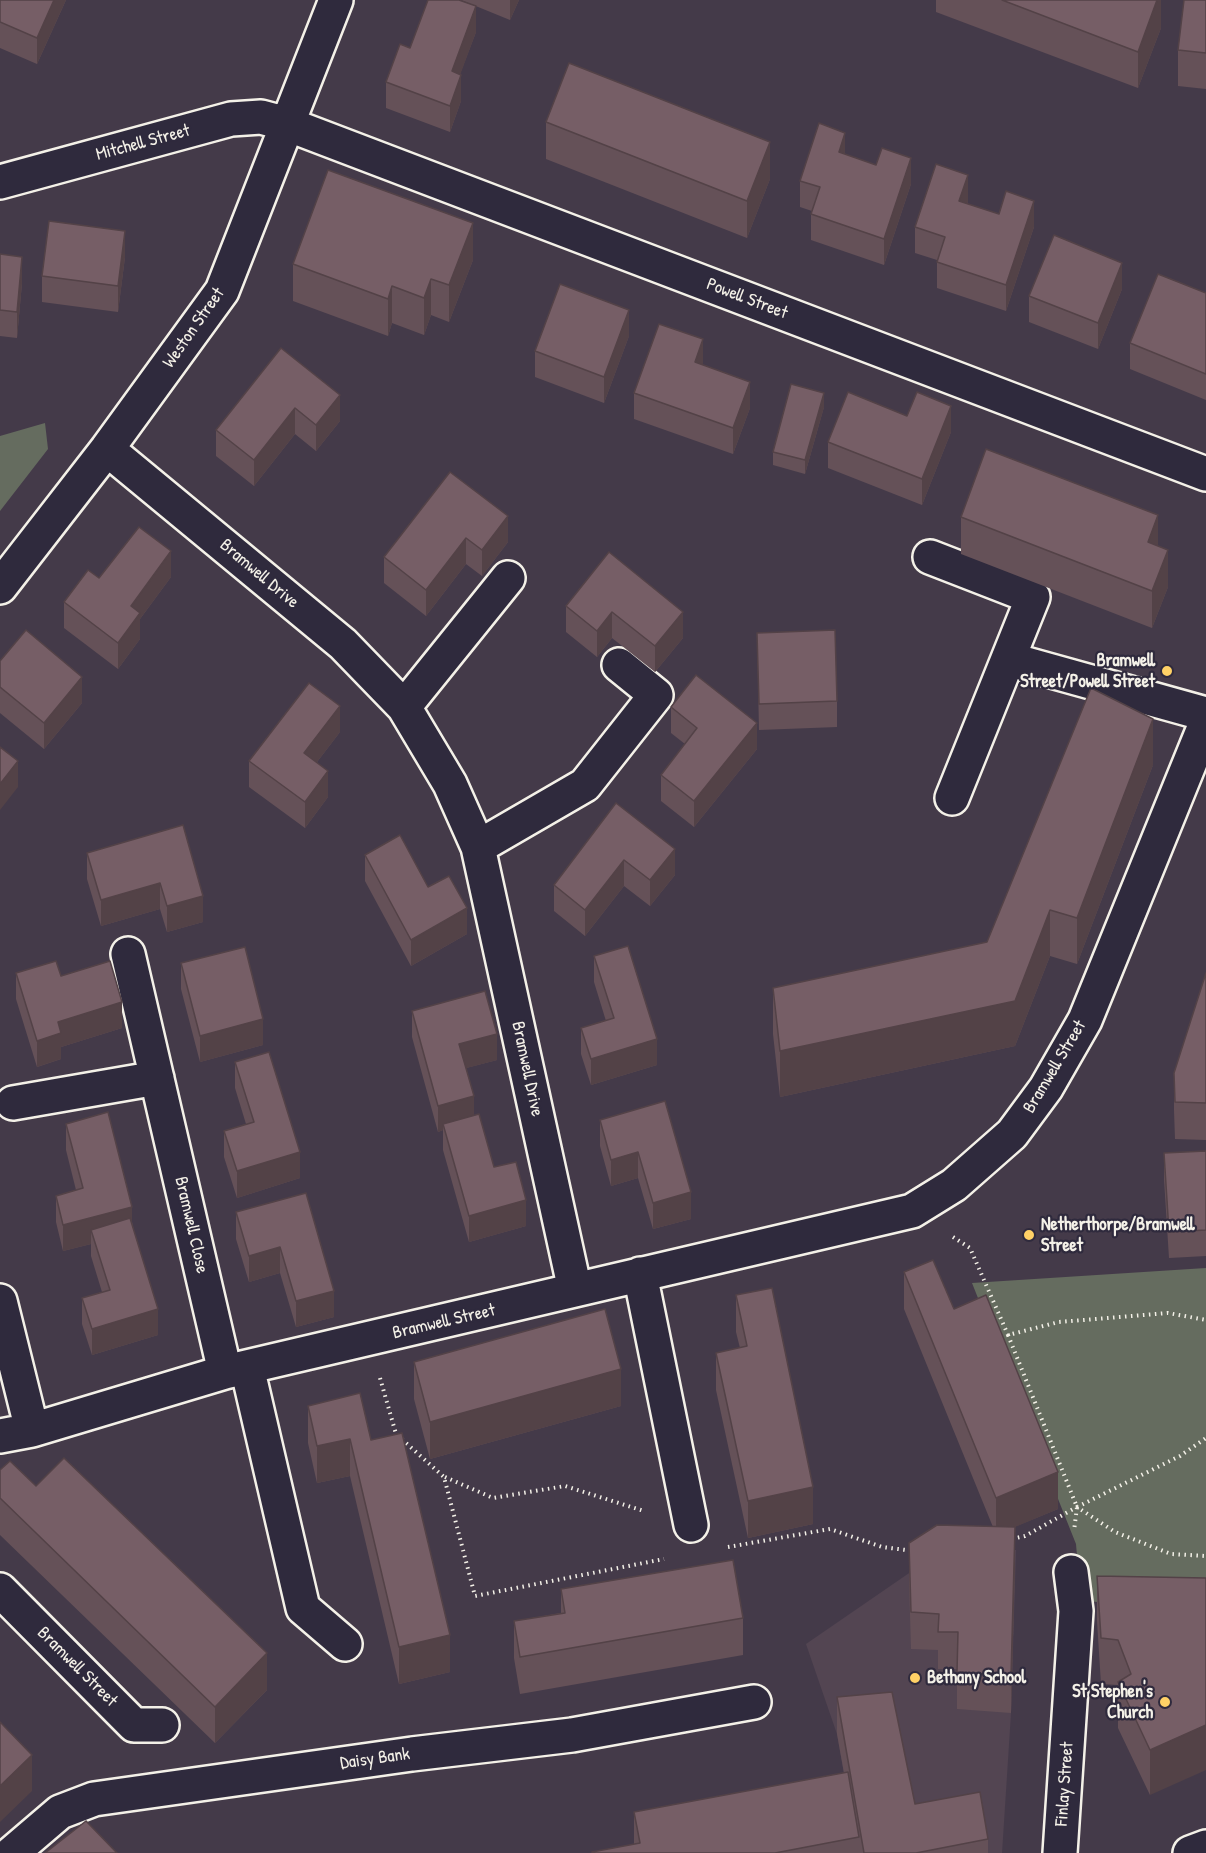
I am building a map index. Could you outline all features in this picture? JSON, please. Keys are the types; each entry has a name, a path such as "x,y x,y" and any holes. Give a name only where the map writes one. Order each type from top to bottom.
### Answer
{"street":[{"name":"Weston Street","path":"0,587 107,449 222,291 336,0"},
{"name":"Mitchell Street","path":"0,182 231,119 261,117 287,124"},
{"name":"Powell Street","path":"287,124 1206,474"},
{"name":"Bramwell Drive","path":"107,449 343,644 404,708 450,784 478,847 575,1290"},
{"path":"930,557 1033,597 952,798"},
{"path":"404,708 508,578"},
{"path":"1008,658 1206,714"},
{"path":"478,847 585,785 656,695 620,665"},
{"name":"Bramwell Street","path":"0,1436 32,1430 236,1369 912,1211 954,1185 1012,1134 1046,1088 1084,1020 1206,723"},
{"name":"Bramwell Close","path":"128,954 157,1078 236,1369"},
{"path":"13,1103 157,1078"},
{"path":"640,1274 692,1525"},
{"path":"0,1301 32,1430"},
{"path":"236,1369 303,1608 345,1644"},
{"name":"Finlay Street","path":"1060,1853 1076,1611 1071,1572"},
{"name":"Bramwell Street","path":"0,1590 134,1725 162,1725"},
{"name":"Daisy Bank","path":"12,1853 60,1812 94,1799 411,1754 572,1735 754,1702"},
{"path":"1190,1853 1206,1847"}],"path":[{"path":"912,1211 970,1248 1008,1335 1077,1507 1180,1456 1206,1438"},
{"path":"1008,1335 1059,1322 1168,1313 1206,1320"},
{"path":"444,1477 493,1498 565,1486 692,1525"}],"shaded area":[{"name":"Bethany School","path":"947,1547 1016,1550 1011,1713 1002,1853 858,1853 837,1734 806,1644"}],"green space":[{"path":"45,423 48,449 0,511 0,436"},
{"path":"1206,1268 1206,1608 1081,1601 1076,1544 972,1283"}],"building":[{"path":"0,0 54,0 37,38 0,22"},
{"path":"428,0 459,0 476,6 452,71 461,75 450,106 386,82 400,44 410,48"},
{"path":"1002,0 1157,0 1138,52"},
{"path":"1184,0 1206,0 1206,53 1178,50"},
{"path":"569,63 770,142 747,201 546,122"},
{"path":"819,123 845,133 839,152 876,165 882,148 911,158 884,239 811,214 820,187 800,181"},
{"path":"936,164 968,175 959,201 999,214 1006,191 1034,201 1006,285 937,262 945,237 915,227"},
{"path":"328,170 473,223 449,285 431,279 424,298 392,286 388,299 293,264"},
{"path":"49,221 125,231 118,286 42,276"},
{"path":"1054,235 1122,263 1098,323 1029,296"},
{"path":"0,254 22,257 17,312 0,310"},
{"path":"1158,274 1206,293 1206,374 1130,343"},
{"path":"560,284 629,310 604,377 535,351"},
{"path":"659,324 703,339 695,362 750,382 733,428 634,393"},
{"path":"281,348 340,395 316,425 295,408 254,460 216,430"},
{"path":"791,384 824,393 805,460 773,452"},
{"path":"848,392 907,416 917,392 951,406 922,479 828,442"},
{"path":"986,449 1158,515 1148,542 1168,550 1152,591 961,517"},
{"path":"450,472 508,516 482,550 466,538 426,590 384,557"},
{"path":"139,527 171,551 131,606 140,613 118,643 64,602 88,570 99,578"},
{"path":"609,552 683,612 655,646 612,612 597,631 566,606"},
{"path":"26,630 82,677 44,723 0,687 0,661"},
{"path":"835,630 837,701 759,704 757,633"},
{"path":"696,675 757,723 694,801 661,775 697,728 671,707"},
{"path":"309,683 340,706 304,753 328,771 305,802 249,761"},
{"path":"1091,688 1153,719 1077,918 1050,910 1015,1001 780,1051 773,988 987,942"},
{"path":"0,747 18,761 0,784"},
{"path":"616,803 675,849 650,880 624,860 585,910 554,885"},
{"path":"183,825 203,896 167,906 160,883 101,900 87,853"},
{"path":"400,835 428,887 449,876 467,908 411,940 365,855"},
{"path":"628,946 657,1039 591,1059 581,1028 614,1018 594,956"},
{"path":"245,947 263,1019 200,1036 181,963"},
{"path":"56,961 61,976 110,961 122,1002 58,1022 61,1033 37,1041 16,973"},
{"path":"1206,973 1206,1103 1175,1102 1174,1073"},
{"path":"485,991 497,1034 459,1044 474,1096 438,1106 412,1011"},
{"path":"269,1052 300,1152 237,1171 224,1131 254,1122 235,1062"},
{"path":"665,1101 691,1192 653,1203 638,1152 611,1160 600,1120"},
{"path":"108,1112 132,1207 63,1225 56,1196 83,1188 66,1124"},
{"path":"479,1114 494,1167 516,1162 526,1200 469,1216 443,1124"},
{"path":"1206,1151 1206,1230 1169,1232 1164,1153"},
{"path":"306,1193 334,1291 296,1301 280,1247 249,1256 236,1212"},
{"path":"130,1218 158,1309 92,1329 82,1298 110,1290 91,1230"},
{"path":"933,1260 954,1309 986,1295 1058,1472 996,1498 904,1272"},
{"path":"772,1288 813,1487 748,1501 716,1353 747,1346 736,1295"},
{"path":"605,1309 621,1369 430,1422 414,1362"},
{"path":"360,1393 371,1440 402,1433 450,1635 399,1647 350,1439 317,1446 308,1406"},
{"path":"64,1458 267,1653 215,1707 0,1498 0,1470 10,1461 36,1486"},
{"path":"937,1525 1015,1527 1011,1676 957,1672 958,1632 938,1632 939,1614 911,1612 909,1543"},
{"path":"733,1560 743,1618 520,1657 514,1621 565,1613 561,1589"},
{"name":"St Stephen's Church","path":"1097,1576 1206,1578 1206,1725 1150,1750 1118,1682 1131,1674 1118,1640 1101,1638"},
{"path":"892,1692 915,1804 980,1792 988,1839 916,1853 864,1853 837,1697"},
{"path":"0,1722 32,1755 0,1786"},
{"path":"848,1772 859,1837 775,1853 592,1853 640,1843 634,1812"},
{"path":"86,1821 117,1853 45,1853"}],"place":[{"name":"Bramwell Street/Powell Street","path":"1167,671"},
{"name":"Netherthorpe/Bramwell Street","path":"1029,1235"},
{"name":"Bethany School","path":"915,1678"},
{"name":"St Stephen's Church","path":"1165,1702"}]}
